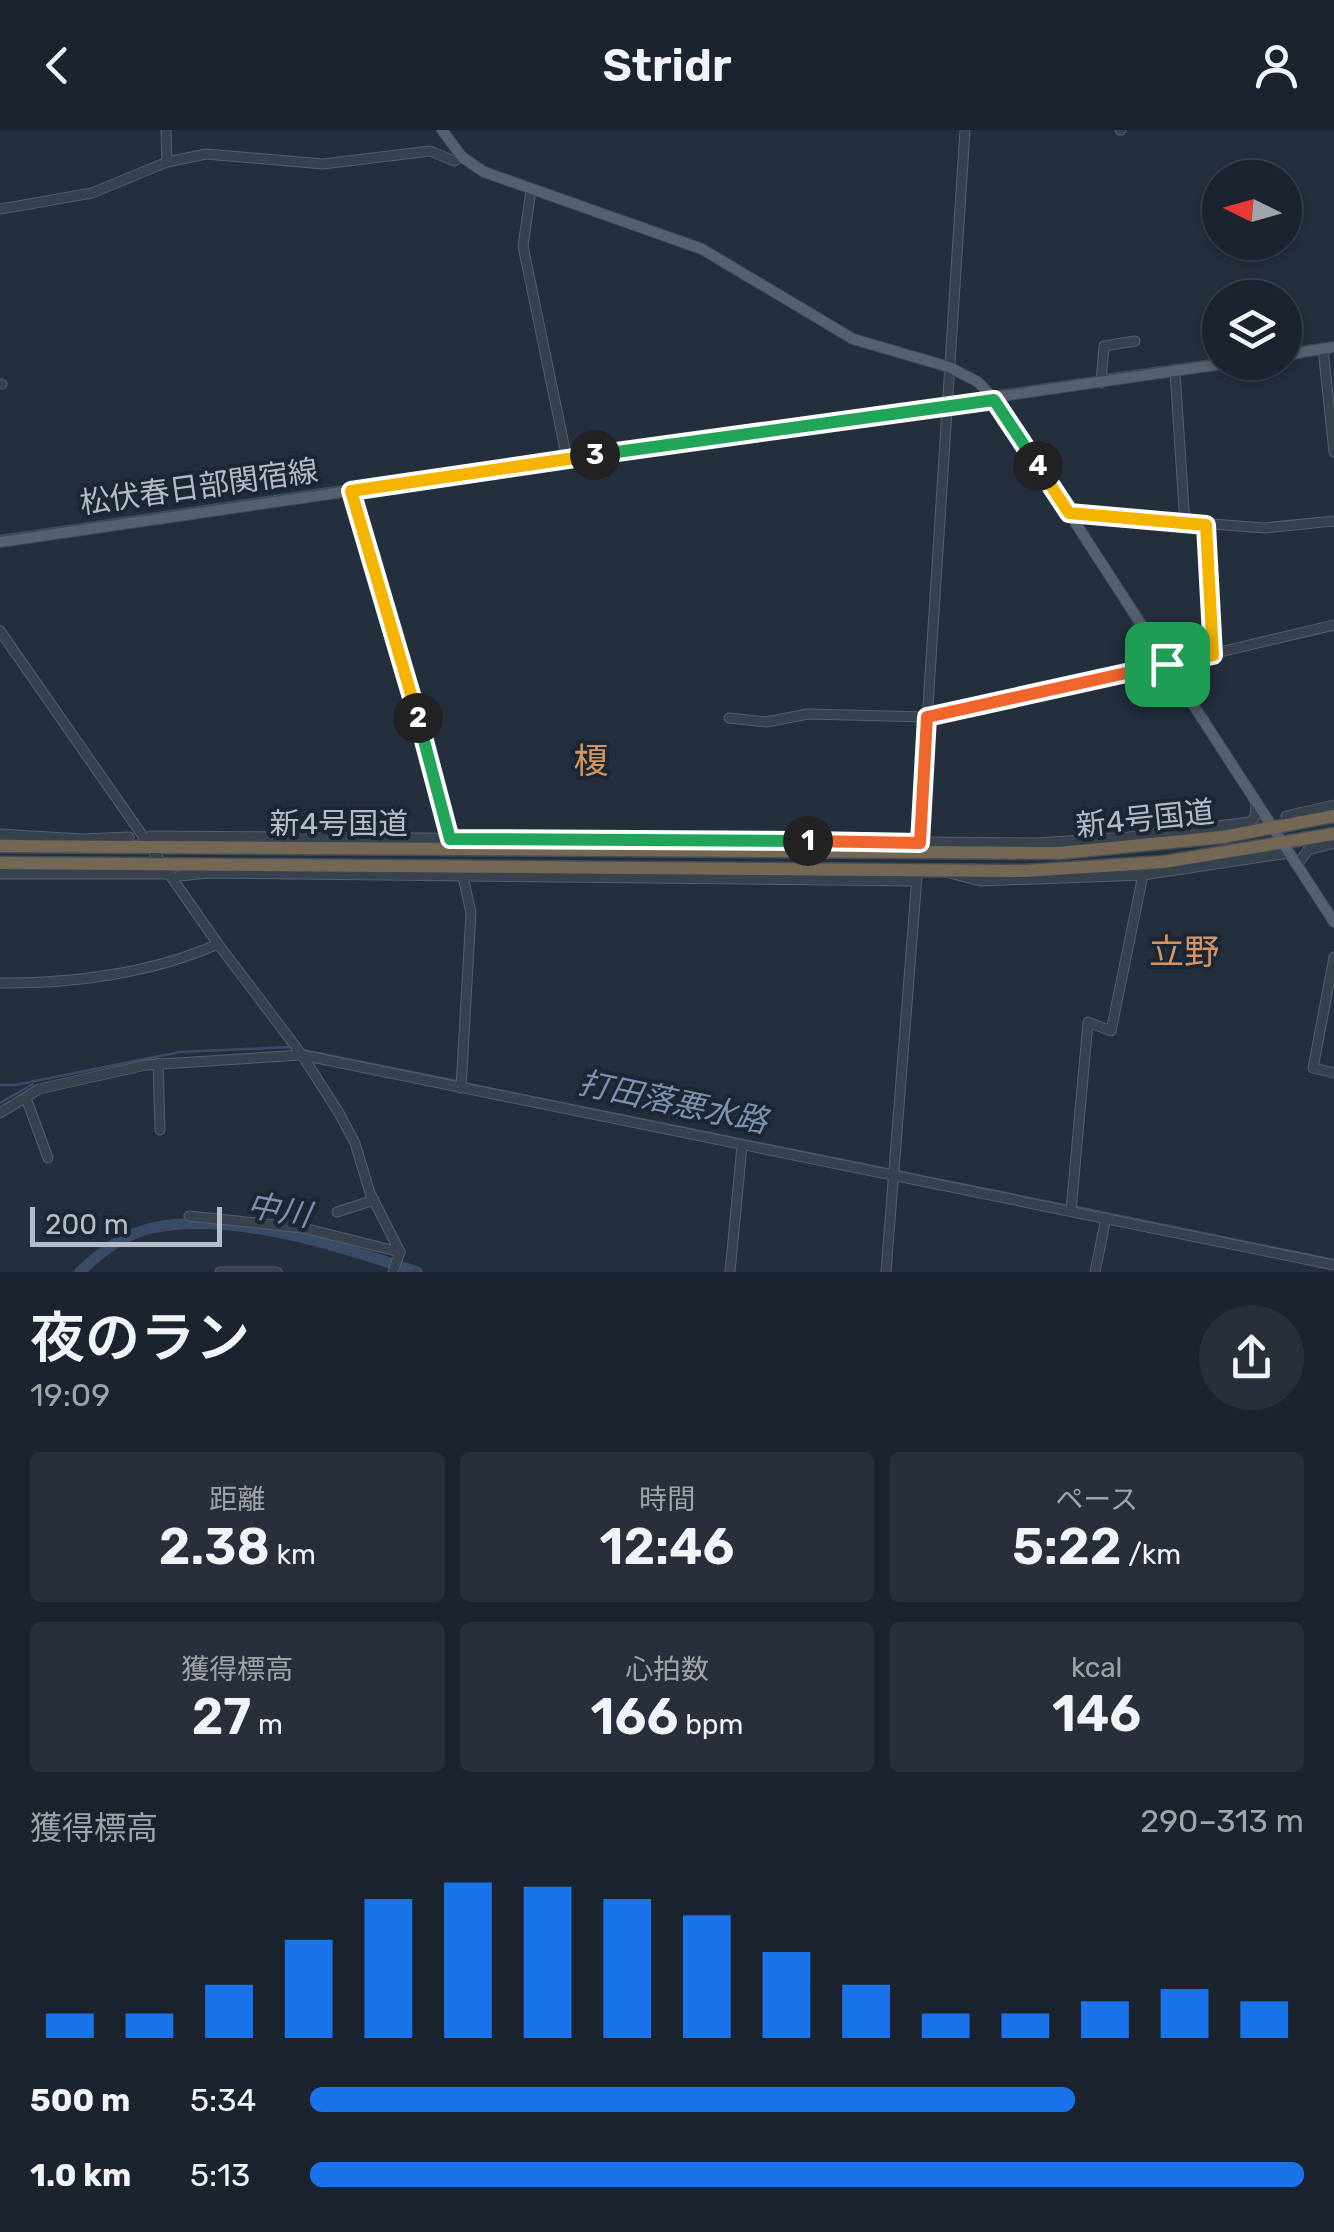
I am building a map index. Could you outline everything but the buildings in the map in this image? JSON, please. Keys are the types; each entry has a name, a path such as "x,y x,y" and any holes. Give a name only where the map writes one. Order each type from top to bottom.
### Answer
{"highway":[{"name":"新4号国道","path":"0,846 151,842 1100,850 1272,829 1306,816 1334,816"},
{"name":"新4号国道","path":"0,863 170,871 917,876 944,871 1095,867 1248,855 1286,849 1334,834"}],"main road":[{"path":"442,130 462,157 484,172 702,249 852,339 949,366 970,376 994,400 1334,922"},
{"path":"1302,352 1329,348"},
{"name":"松伏春日部関宿線","path":"0,542 1202,368"}],"street":[{"path":"166,130 167,162"},
{"path":"965,130 919,848 1076,842 1197,830 1250,822 1256,804"},
{"path":"0,209 92,193 167,162 206,154 323,164 430,152 454,161 462,157"},
{"path":"531,190 523,246 567,459"},
{"path":"1101,383 1104,346 1135,341"},
{"path":"1329,348 1334,452"},
{"path":"1175,372 1185,524"},
{"path":"351,491 452,845"},
{"path":"1069,513 1264,528 1334,521"},
{"path":"1206,525 1213,655"},
{"path":"730,718 766,722 808,714 927,717 1334,625"},
{"path":"0,630 151,842 218,944 302,1055 354,1142 374,1200 400,1252 393,1272"},
{"path":"1286,816 1306,816 1334,805"},
{"path":"0,834 89,843 129,837"},
{"path":"1297,866 1308,850 1334,844"},
{"path":"944,871 980,881 1143,875 1248,855"},
{"path":"0,874 170,871"},
{"path":"461,1088 471,913 462,872"},
{"path":"1071,1211 1088,1022 1110,1031 1143,875"},
{"path":"886,1272 917,876"},
{"path":"0,983 69,982 175,962 218,944"},
{"path":"1334,957 1313,1068 1334,1073"},
{"path":"0,1112 40,1089 158,1063 302,1055 1334,1265"},
{"path":"158,1063 160,1130"},
{"path":"26,1098 48,1158"},
{"path":"730,1272 742,1146"},
{"path":"337,1212 374,1200"},
{"path":"189,1216 304,1228 400,1252"},
{"path":"1094,1272 1106,1218"},
{"path":"220,1272 277,1272"}],"waterway":[{"path":"1302,347 1323,344"},
{"path":"1105,375 1202,362"},
{"path":"991,392 1097,377"},
{"path":"952,398 983,393"},
{"path":"570,453 944,399"},
{"path":"0,536 563,454"},
{"name":"打田落悪水路","path":"0,1085 180,1052 290,1047"},
{"name":"打田落悪水路","path":"303,1050 456,1081"},
{"name":"打田落悪水路","path":"464,1083 1069,1206"},
{"path":"0,1103 33,1084"},
{"name":"打田落悪水路","path":"1077,1207 1334,1260"},
{"name":"中川","path":"80,1272 123,1239 152,1228 183,1224 216,1224 286,1234 417,1272"}],"district":[{"name":"榎","path":"591,761"},
{"name":"立野","path":"1184,952"}],"route":[{"path":"994,400 1069,513 1206,525 1213,655 1167,664 927,717 920,843 450,839 351,491 994,400"}]}
